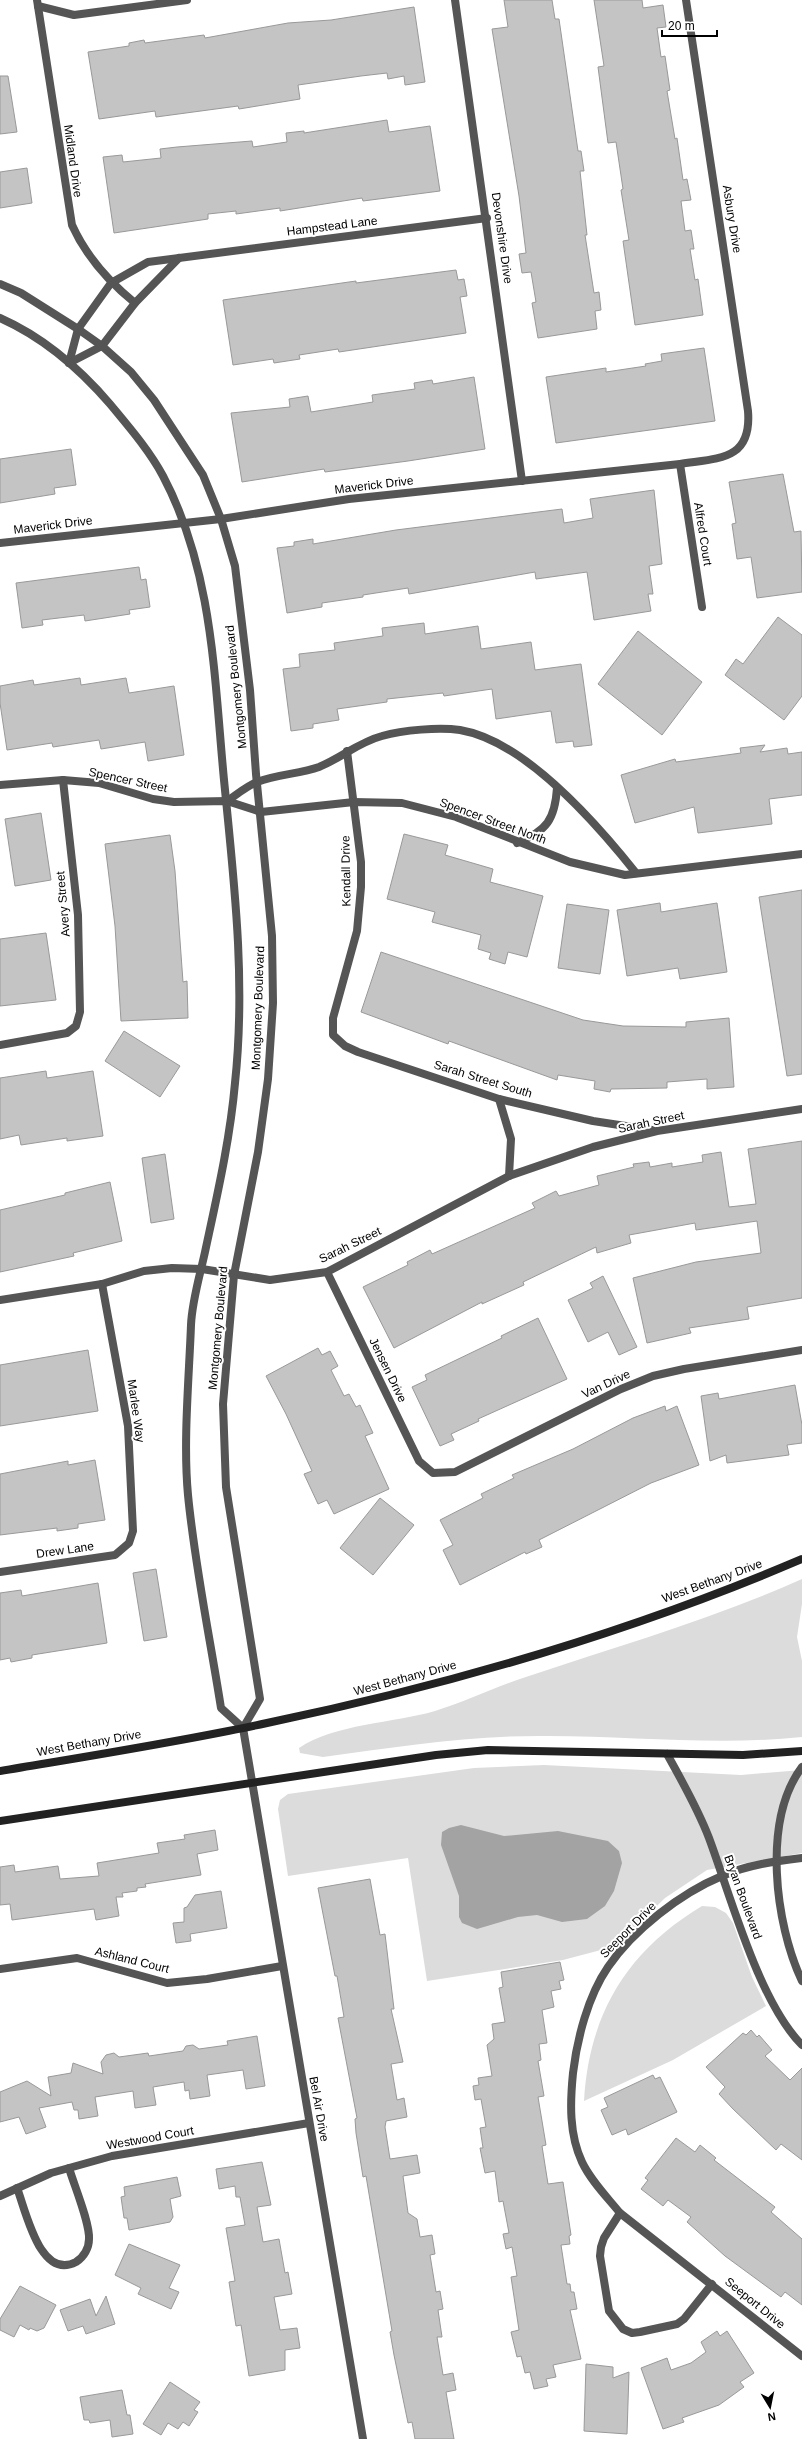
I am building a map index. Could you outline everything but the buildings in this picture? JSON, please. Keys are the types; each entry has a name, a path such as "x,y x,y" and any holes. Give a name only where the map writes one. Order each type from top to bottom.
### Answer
{"main road":[{"name":"West Bethany Drive","path":"0,1771 243,1728 372,1699 535,1655 727,1591 802,1559"},
{"path":"0,1821 436,1755 488,1750 578,1750 667,1754 743,1755 802,1751"}],"street":[{"path":"37,3 48,0"},
{"path":"37,3 74,15 187,0"},
{"name":"Devonshire Drive","path":"455,0 487,218 522,480"},
{"name":"Asbury Drive","path":"686,0 748,411 749,430 746,441"},
{"name":"Midland Drive","path":"37,3 72,225 79,241 111,283 135,303"},
{"name":"Hampstead Lane","path":"69,363 78,329 111,283 148,262 487,218"},
{"path":"69,363 102,346 135,303 179,258"},
{"name":"Montgomery Boulevard","path":"0,284 21,293 78,329 102,346 131,372 158,406 202,475 221,519 235,566 250,690 257,782 272,936 273,1002 268,1080 258,1152 234,1275 224,1404 226,1487 260,1699 243,1728 221,1708 188,1493 188,1409 192,1318 226,1155 236,1082 240,1013 240,939 218,692 204,599 196,557 184,522 162,474 144,447 97,389 69,363 41,340 0,318"},
{"name":"Maverick Drive","path":"0,543 221,519 349,499 680,464 729,455 740,448 746,441"},
{"name":"Alfred Court","path":"680,464 702,607"},
{"path":"227,801 257,782 319,767 347,751 382,736 429,729 461,730 515,753 557,788 607,836 636,874"},
{"name":"Kendall Drive","path":"333,1035 333,1018 357,931 360,908 361,862 347,751"},
{"name":"Spencer Street","path":"0,785 62,780 99,783 153,799 174,802 227,801"},
{"name":"Avery Street","path":"0,1045 55,1037 67,1033 76,1026 80,1012 81,995 78,915 62,780"},
{"path":"518,843 535,836 548,823 556,806 557,788"},
{"name":"Spencer Street North","path":"227,801 261,812 354,802 402,803 456,817 518,843 570,862 625,875 802,854"},
{"name":"Sarah Street South","path":"333,1035 344,1046 358,1052 499,1099 593,1120 657,1131"},
{"path":"499,1099 511,1139 509,1176"},
{"name":"Sarah Street","path":"0,1300 102,1284 144,1271 172,1268 202,1269 270,1280 327,1272 509,1176 593,1147 657,1131 802,1109"},
{"name":"Jensen Drive","path":"327,1272 419,1461 433,1473"},
{"name":"Marlee Way","path":"102,1284 128,1426 133,1531 129,1543"},
{"name":"Van Drive","path":"433,1473 455,1472 621,1389 653,1376 684,1369 802,1350"},
{"name":"Drew Lane","path":"0,1572 116,1555 129,1543"},
{"path":"243,1728 251,1783"},
{"name":"Bryan Boulevard","path":"667,1754 690,1797 722,1876 758,1972 774,2007 802,2045"},
{"path":"802,1767 787,1793 779,1821 777,1861 784,1932 792,1958 802,1981"},
{"name":"Bel Air Drive","path":"251,1783 363,2439"},
{"name":"Seeport Drive","path":"802,1858 777,1861 722,1876 671,1904 636,1935 607,1968 585,2014 574,2062 571,2097 572,2131 582,2162 596,2184 620,2213 802,2356"},
{"name":"Ashland Court","path":"0,1969 77,1958 167,1983 207,1980 282,1966"},
{"name":"Westwood Court","path":"0,2196 51,2173 112,2156 309,2123"},
{"path":"17,2188 43,2254 56,2264 73,2263 86,2253 90,2237 69,2168"},
{"name":"Seeport Drive","path":"620,2213 604,2238 600,2256 609,2311 623,2330 632,2333 677,2324 684,2319 712,2284"}],"shaded area":[{"path":"802,1579 802,1604 797,1637 802,1661 802,1737 770,1740 707,1741 580,1736 520,1736 436,1742 323,1757 300,1753 299,1748 313,1740 329,1734 435,1711 517,1680 735,1607"},
{"path":"544,1765 741,1775 802,1770 802,1853 707,1870 665,1898 616,1946 563,1960 427,1981 408,1858 288,1876 278,1809 280,1800 288,1794 474,1768"},
{"path":"461,1825 504,1836 558,1831 608,1841 619,1851 622,1863 614,1891 605,1906 587,1919 562,1922 537,1915 518,1917 477,1929 462,1923 459,1917 459,1896 441,1845 442,1832 449,1828"},
{"path":"702,1906 715,1907 726,1913 733,1923 752,1977 766,2006 673,2060 584,2101 587,2069 594,2040 604,2013 617,1988 633,1965 653,1943 676,1924"}]}
